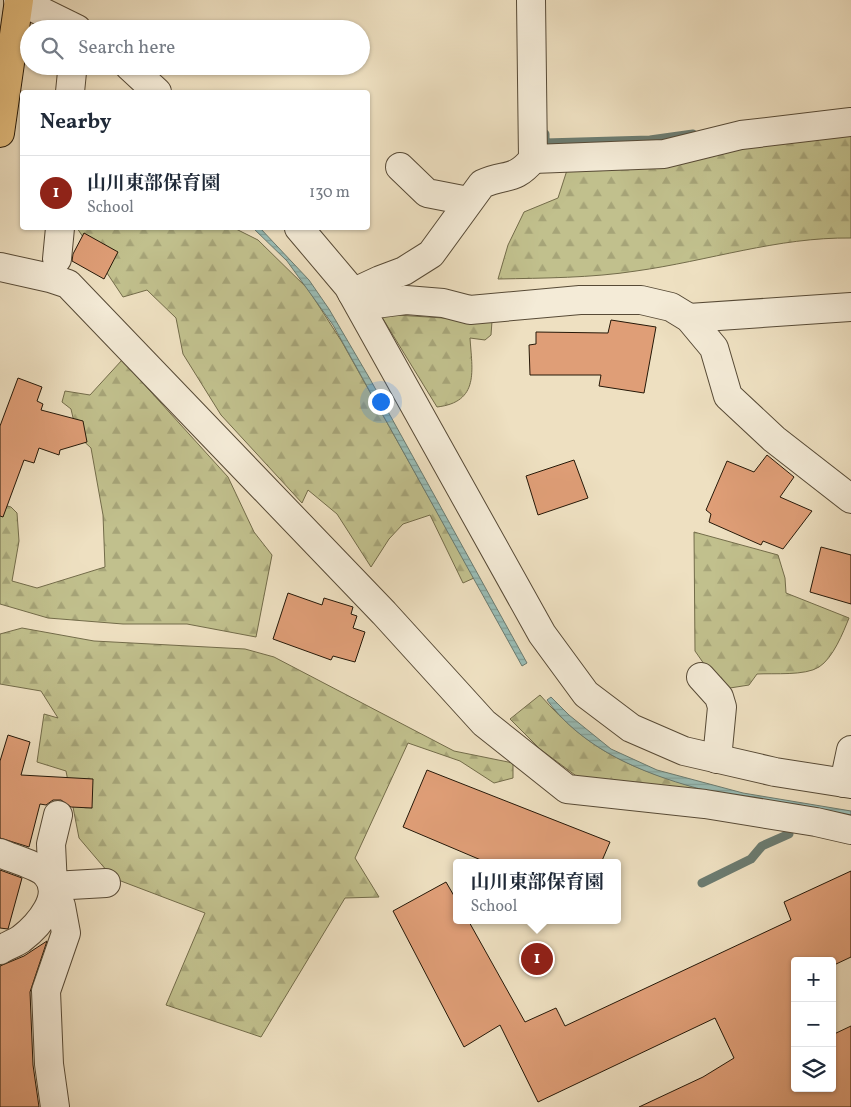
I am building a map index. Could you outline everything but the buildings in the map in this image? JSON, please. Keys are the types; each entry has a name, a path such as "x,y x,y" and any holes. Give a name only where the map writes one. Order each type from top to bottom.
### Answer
{"main road":[{"path":"0,133 18,0"}],"street":[{"path":"18,0 59,20"},
{"path":"356,300 380,280 404,271 431,254 482,184 494,179 511,177 523,171 533,158 530,0"},
{"path":"139,75 155,90"},
{"path":"533,158 664,154 741,135 851,122"},
{"path":"400,167 427,193 468,201"},
{"path":"57,259 60,230"},
{"path":"301,230 312,240 356,300 542,634 586,694 631,728 684,751 775,772 848,784 851,750"},
{"path":"0,267 68,284 384,613 484,724 567,789 705,804 816,822 851,830"},
{"path":"356,300 406,300 443,303 470,310 580,300 641,300 671,307 689,318 714,348 728,396 774,439 851,499"},
{"path":"689,318 851,307"},
{"path":"701,677 719,696 722,707 717,759"},
{"path":"0,950 21,938 44,914 53,899 51,844 58,815"},
{"path":"0,853 45,873 53,886 61,906 66,933 46,991 49,1064 54,1107"},
{"path":"53,886 106,883"}],"green space":[{"path":"851,129 851,238 797,241 770,245 663,267 602,275 498,279 508,245 524,212 558,198 569,164"},
{"path":"78,230 238,230 258,240 308,289 342,342 474,578 463,583 430,515 403,524 389,539 371,567 337,514 308,490 302,503 221,415 183,354 176,318 147,290 123,297"},
{"path":"380,314 492,321 491,335 485,340 470,338 472,373 467,391 461,399 451,404 437,407"},
{"path":"122,360 228,477 254,532 272,555 256,637 187,624 123,624 48,618 0,604 0,504 11,507 17,513 19,541 12,581 37,588 105,567 103,515 91,448 77,435 71,409 62,402 65,391 90,395"},
{"path":"694,532 778,555 785,578 786,593 849,618 829,658 813,670 789,674 757,674 749,685 730,688 709,671 695,651"},
{"path":"22,628 94,641 245,649 274,657 454,751 513,763 513,778 494,783 460,761 408,743 355,858 379,897 345,898 261,1037 166,1005 205,913 113,878 79,838 66,771 37,762 44,714 58,718 41,691 0,684 0,634"},
{"path":"540,695 577,732 595,745 634,766 704,790 579,778 540,749 510,719"}],"water":[{"path":"255,230 262,230 309,280 329,309 370,379 527,663 522,666 333,325 287,261"},
{"path":"551,697 569,715 611,749 657,770 743,793 851,811 851,819 728,796 686,785 645,771 607,753 574,729 547,700"}],"waterway":[{"path":"545,134 545,143 650,140 693,134"},
{"path":"702,883 751,859 762,846 789,834"}],"place":[{"name":"山川東部保育園","path":"537,959"}]}
